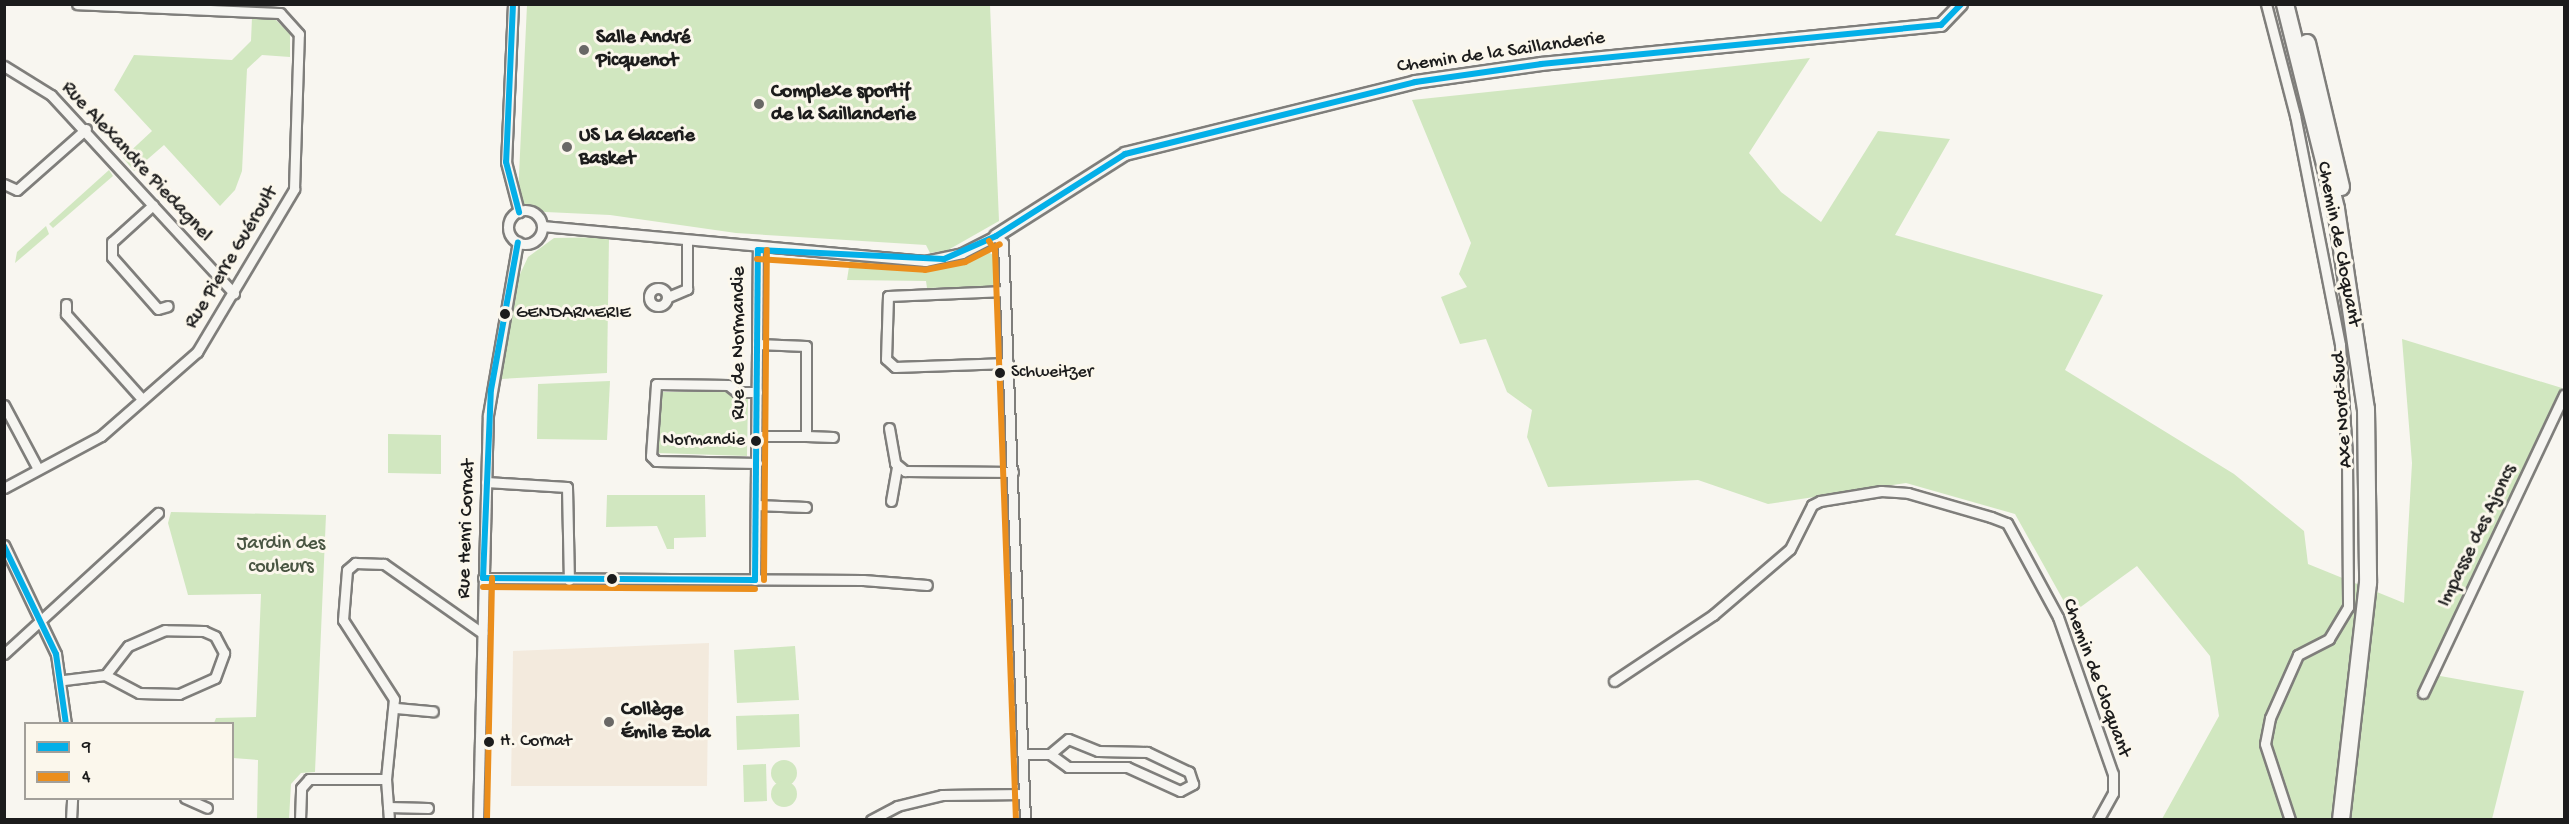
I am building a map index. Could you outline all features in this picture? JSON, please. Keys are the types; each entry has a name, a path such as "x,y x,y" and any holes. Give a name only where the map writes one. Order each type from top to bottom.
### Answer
{"highway":[{"name":"Axe Nord-Sud","path":"2285,4 2336,209 2366,409 2368,583 2341,819"},
{"name":"Axe Nord-Sud","path":"2296,4 2353,245 2375,416 2380,564 2352,819"}],"street":[{"name":"Rue Pierre Guéroult","path":"4,488 101,436 197,352 292,198 296,29 274,11 77,4"},
{"path":"513,4 506,162 519,212"},
{"name":"Chemin de la Saillanderie","path":"996,236 1125,154 1415,82 1541,64 1941,25 1961,4"},
{"name":"Chemin de Cloquant","path":"2266,4 2295,115 2340,345 2347,457 2348,607 2329,639 2298,655 2270,718 2265,744 2290,819"},
{"name":"Rue Alexandre Piedagnel","path":"4,66 51,95 86,129 234,293"},
{"path":"4,184 17,190 86,129"},
{"path":"153,205 112,242 112,257 158,309 168,306"},
{"path":"519,212 535,213 542,226 534,241 518,242 507,224 519,212"},
{"path":"542,226 758,250 925,261 962,253 996,236 1005,248 1025,819"},
{"name":"Rue Henri Cornat","path":"478,819 486,482 492,382 518,242"},
{"path":"668,297 687,289 687,242"},
{"name":"Rue de Normandie","path":"755,580 758,250"},
{"path":"1005,291 888,296 886,359 895,367 1008,363"},
{"path":"66,304 66,314 142,399"},
{"path":"757,344 807,346 806,436"},
{"path":"757,392 737,392 728,385 656,384 651,456 656,461 757,463"},
{"name":"Impasse des Ajoncs","path":"2423,693 2565,395"},
{"path":"4,405 38,469"},
{"path":"889,428 897,466 891,501"},
{"path":"757,436 833,436"},
{"path":"897,466 904,471 1013,472"},
{"path":"486,482 567,487 569,580"},
{"name":"Chemin de Cloquant","path":"1614,681 1713,615 1790,549 1812,505 1820,501 1908,493 2007,523 2058,617 2113,774 2113,793 2098,819"},
{"path":"756,505 806,507"},
{"path":"4,654 158,513"},
{"path":"4,545 43,619 64,680 66,722"},
{"path":"389,819 386,779 395,708 391,691 344,620 350,565 384,564 482,633"},
{"path":"483,578 755,580 927,585"},
{"path":"64,680 105,675 139,693 179,694 215,678 224,653 214,636 204,631 165,630 128,646 105,675"},
{"path":"395,708 432,711"},
{"path":"1024,754 1050,754 1068,767 1127,767 1180,791 1193,784 1190,772 1147,752 1098,751 1068,740 1050,754"},
{"path":"300,819 301,788 309,779 386,779"},
{"path":"871,819 897,806 942,795 1024,795"},
{"path":"71,819 72,800"},
{"path":"189,800 207,808"},
{"path":"388,807 428,808"}],"shaded area":[{"name":"Collège Émile Zola","path":"709,643 707,786 511,786 513,651"}],"green space":[{"name":"Complexe sportif de la Saillanderie","path":"527,5 990,5 999,221 948,250 930,253 926,245 736,233 610,215 524,211 518,196"},
{"path":"252,17 274,18 290,34 290,57 262,55 247,69 242,171 235,190 220,206 164,145 134,171 123,158 152,131 114,90 134,55 232,60 251,41"},
{"path":"1810,58 1749,153 1781,192 1821,222 1878,131 1950,139 1895,235 2103,295 2065,370 2234,474 2304,531 2308,564 2404,603 2412,463 2402,339 2562,388 2429,674 2524,691 2492,819 2162,819 2219,716 2210,656 2137,566 2071,614 2015,514 1906,483 1768,504 1698,480 1548,487 1527,437 1532,410 1507,392 1486,339 1460,344 1441,297 1467,287 1459,274 1471,243 1412,100"},
{"path":"109,170 113,176 53,228 49,224"},
{"path":"46,226 49,234 15,263 17,252"},
{"path":"609,237 607,373 501,379 514,287 528,257 554,238"},
{"path":"986,251 999,258 999,286 927,288 926,281 847,280 850,260 946,265"},
{"path":"610,381 607,440 537,439 538,384"},
{"path":"659,392 729,392 737,399 748,398 747,456 658,453"},
{"path":"388,434 441,435 441,474 388,473"},
{"path":"607,495 705,495 706,537 674,538 674,549 667,549 657,526 606,527"},
{"name":"Jardin des couleurs","path":"171,512 326,515 315,772 301,773 291,784 289,819 257,819 258,760 234,758 234,722 214,722 216,718 256,717 261,594 188,595 168,523"},
{"path":"795,646 799,700 737,703 734,650"},
{"path":"799,714 800,747 737,750 736,716"},
{"path":"784,760 793,764 797,773 793,782 784,786 775,782 771,773 775,764"},
{"path":"766,764 767,801 744,802 743,765"},
{"path":"784,781 793,785 797,794 793,803 784,807 775,803 771,794 775,785"}],"transit line":[{"name":"9","path":"513,4 506,162 519,212"},
{"name":"9","path":"758,250 944,259 996,236 1125,154 1415,82 1541,64 1941,25 1961,4"},
{"name":"4","path":"989,241 995,251 1016,820"},
{"name":"9","path":"483,578 491,390 518,242"},
{"name":"4","path":"757,259 925,270 965,262 1000,244"},
{"name":"9","path":"755,580 758,250"},
{"name":"4","path":"764,580 767,250"},
{"name":"9","path":"4,546 56,654 66,722"},
{"name":"9","path":"483,578 755,580"},
{"name":"4","path":"487,820 492,578"},
{"name":"4","path":"483,587 755,589"}],"place":[{"name":"Salle André Picquenot","path":"584,50"},
{"name":"Complexe sportif de la Saillanderie","path":"759,104"},
{"name":"US La Glacerie Basket","path":"567,147"},
{"name":"GENDARMERIE","path":"505,314"},
{"name":"Schweitzer","path":"1000,373"},
{"name":"Normandie","path":"756,441"},
{"name":"Collège Émile Zola","path":"609,722"},
{"name":"H. Cornat","path":"489,742"}]}
